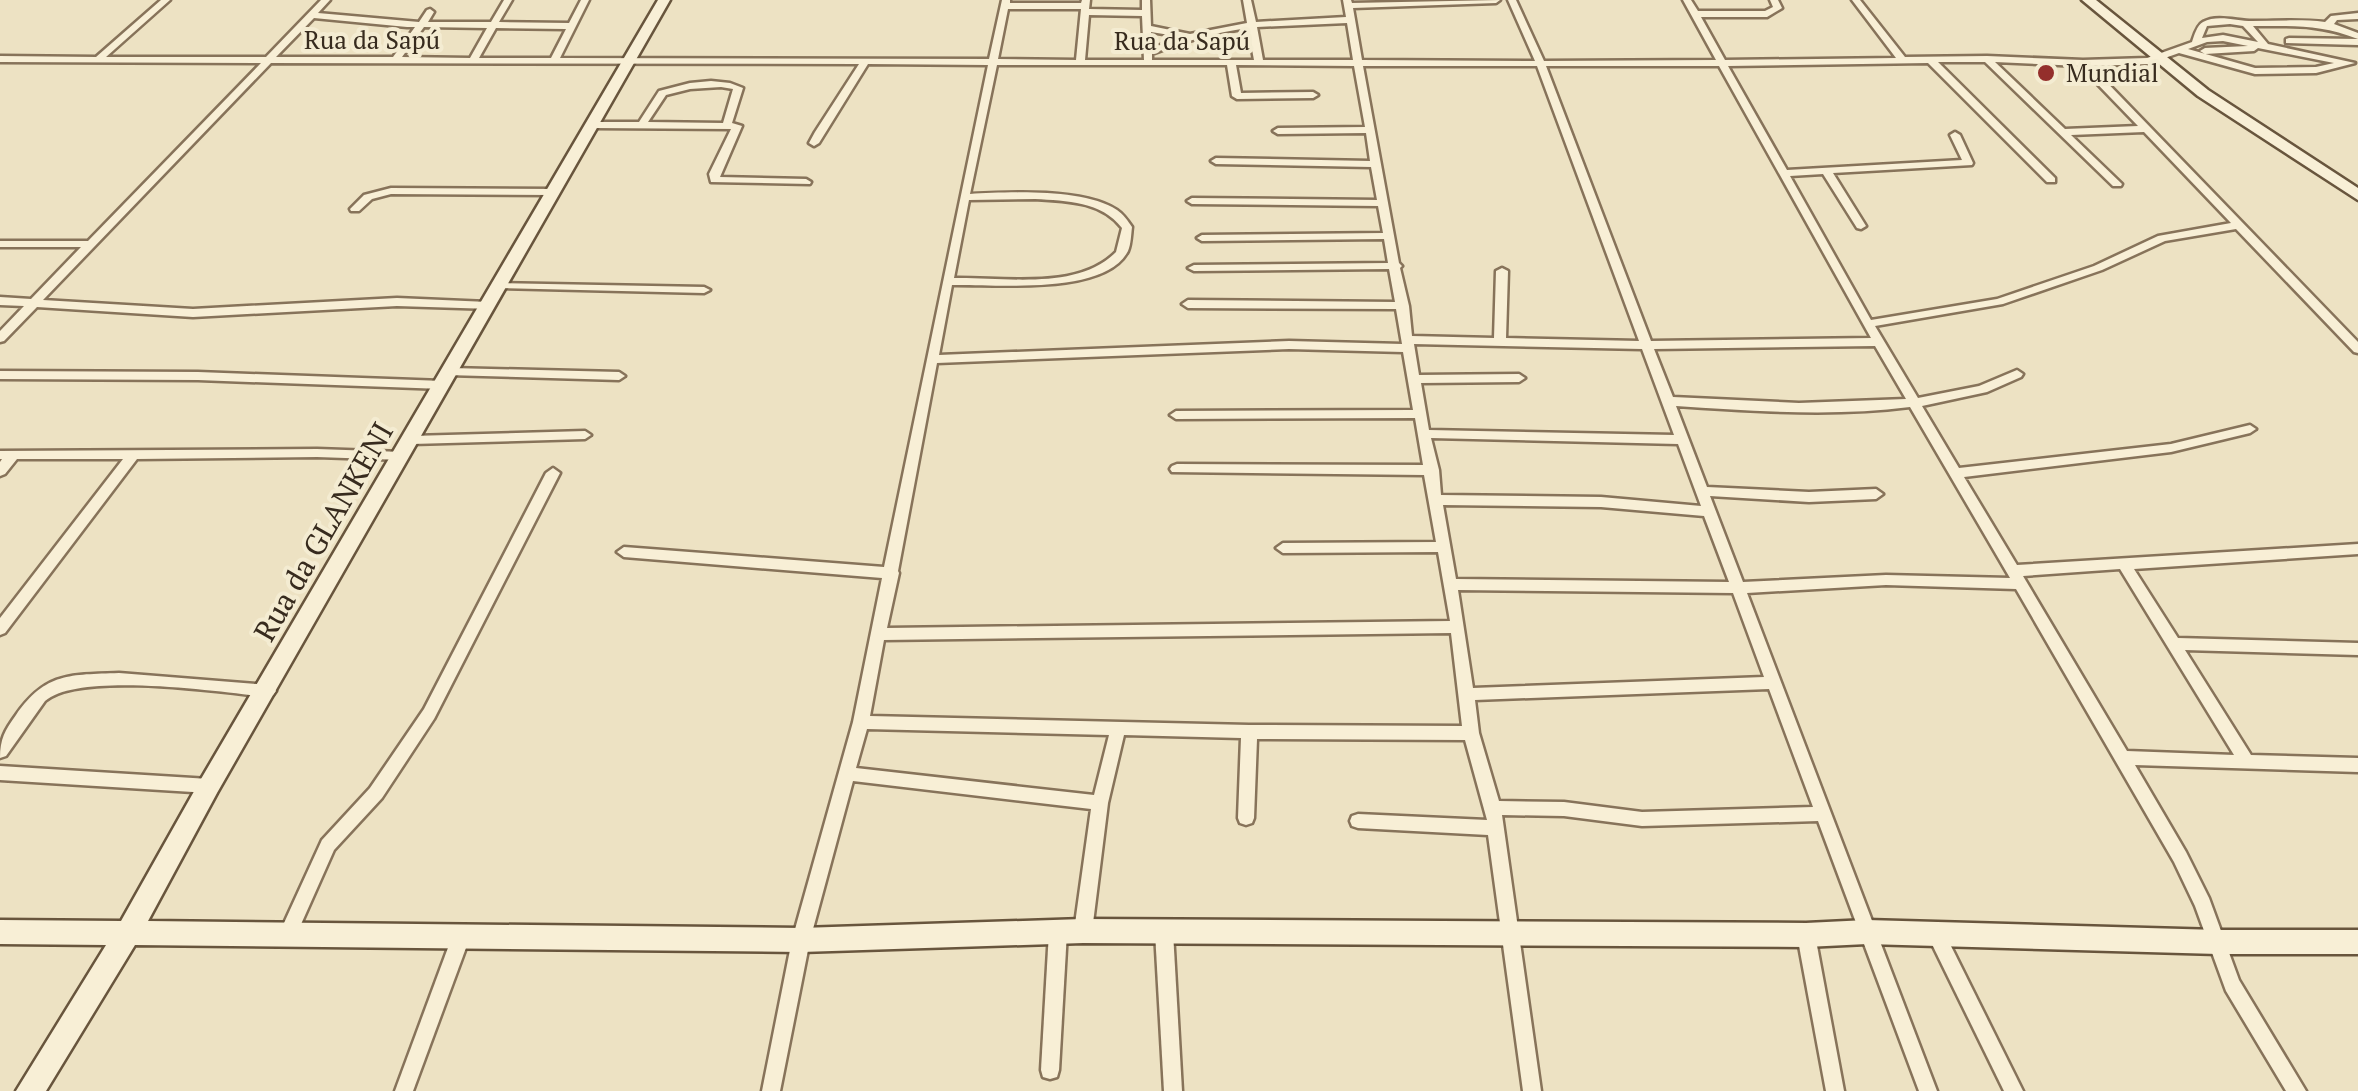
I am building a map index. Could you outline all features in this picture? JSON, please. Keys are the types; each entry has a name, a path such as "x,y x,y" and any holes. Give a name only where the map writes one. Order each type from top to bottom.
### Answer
{"street":[{"path":"98,60 166,0"},
{"path":"0,338 326,0"},
{"path":"473,60 508,0"},
{"path":"554,60 586,0"},
{"name":"Rua da GLANKENI","path":"30,1091 130,932 210,786 664,0"},
{"path":"1146,0 1148,57 1186,35 1252,22 1349,8 1496,0"},
{"path":"1248,0 1259,62"},
{"path":"1512,0 1540,62 1928,1091"},
{"path":"1687,0 1868,324 2180,857 2232,984 2297,1091"},
{"path":"1694,14 1767,14 1778,8 1774,0"},
{"path":"1856,0 1903,61"},
{"path":"2088,0 2157,58 2255,131 2358,196"},
{"path":"771,1091 801,940 861,722 964,196 1006,3 1146,13"},
{"path":"1080,61 1086,6"},
{"path":"1349,8 1432,470 1469,694 1471,733 1493,808 1532,1091"},
{"path":"396,60 430,12"},
{"path":"311,15 422,24 571,26"},
{"path":"2328,25 2334,18 2358,16"},
{"path":"2201,48 2204,24 2230,21 2328,25 2358,39"},
{"path":"2246,24 2265,44 2354,63"},
{"path":"2281,24 2302,42"},
{"path":"1146,28 1186,35"},
{"path":"2180,50 2358,39"},
{"path":"2201,48 2236,67 2273,72 2354,63"},
{"path":"2180,50 2216,58"},
{"name":"Rua da Sapú","path":"0,59 992,62 1148,57 1231,62 1988,59 2083,63 2157,58 2180,50"},
{"path":"1988,59 2118,184"},
{"path":"814,143 826,117 854,86 864,61"},
{"path":"1931,61 2052,180"},
{"path":"1231,62 1236,96 1313,95"},
{"path":"2083,63 2358,350"},
{"path":"642,124 662,94 696,86 732,85 738,88 737,99 727,125"},
{"path":"593,124 727,125 738,128 714,174 715,180 806,182"},
{"path":"2064,132 2146,128"},
{"path":"1278,131 1369,130"},
{"path":"1782,173 1968,162 1955,135"},
{"path":"1216,161 1375,164"},
{"path":"1826,171 1861,226"},
{"path":"354,209 368,197 391,191 554,192"},
{"path":"948,282 1079,278 1110,264 1124,250 1128,233 1121,218 1080,199 964,196"},
{"path":"1192,202 1384,202"},
{"path":"1868,324 1999,302 2055,285 2162,238 2239,225"},
{"path":"1202,238 1390,236"},
{"path":"0,244 90,244"},
{"path":"1194,268 1396,266"},
{"path":"1500,340 1502,270"},
{"path":"500,286 704,290"},
{"path":"0,301 193,313 397,302 488,306"},
{"path":"1188,304 1402,306"},
{"path":"932,360 1500,340 1646,345 1880,342"},
{"path":"1669,401 1767,407 1913,402 1991,389 2017,374"},
{"path":"0,375 619,376"},
{"path":"1415,379 1519,378"},
{"path":"1176,415 1422,414"},
{"path":"1956,473 2171,448 2250,428"},
{"path":"1425,434 1682,440"},
{"path":"0,470 7,455 317,453 585,435"},
{"path":"0,629 134,456"},
{"path":"1177,470 1432,470"},
{"path":"288,934 328,845 376,794 429,714 554,473"},
{"path":"1702,492 1809,497 1876,494"},
{"path":"1437,500 1600,502 1708,511"},
{"path":"1283,548 1444,547"},
{"path":"1450,584 1737,588 2016,577 2124,564 2358,549"},
{"path":"624,552 892,573"},
{"path":"2124,564 2246,761"},
{"path":"880,634 1458,627"},
{"path":"2177,644 2358,649"},
{"path":"0,752 38,698 60,683 143,681 268,691"},
{"path":"1469,694 1774,682"},
{"path":"861,722 1249,732 1471,733"},
{"path":"1050,1070 1070,932 1118,729"},
{"path":"1246,818 1249,732"},
{"path":"2122,758 2358,765"},
{"path":"0,773 210,786"},
{"path":"848,774 1100,803"},
{"path":"1493,808 1564,810 1642,819 1821,814"},
{"path":"1358,822 1494,828"},
{"path":"0,932 801,940 1070,932 1867,932 2358,942"},
{"path":"1164,932 1173,1091"},
{"path":"1936,934 2014,1091"},
{"path":"1806,935 1835,1091"},
{"path":"404,1091 461,936"}],"place":[{"name":"Mundial","path":"2046,73"}]}
